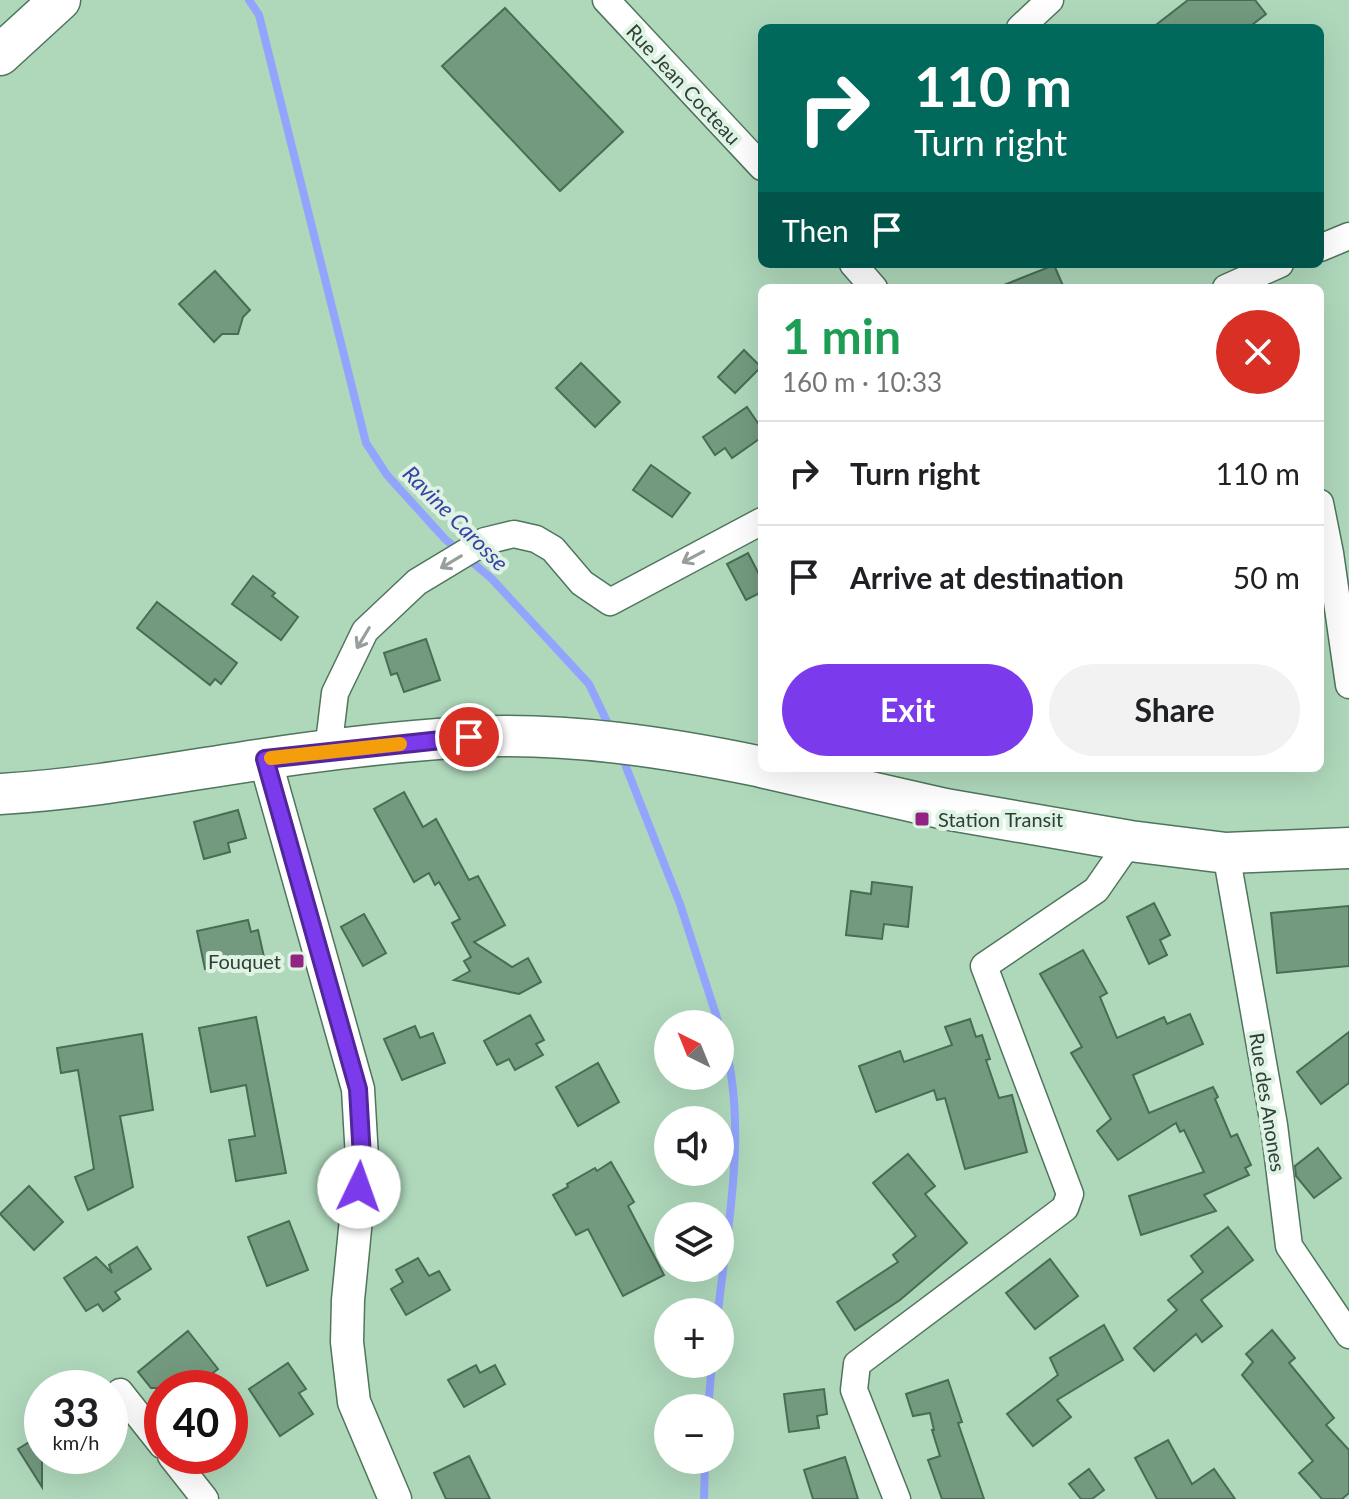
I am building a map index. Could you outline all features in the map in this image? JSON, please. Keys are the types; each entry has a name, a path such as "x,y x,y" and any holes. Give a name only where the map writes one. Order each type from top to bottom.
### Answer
{"main road":[{"path":"0,55 54,5"},
{"path":"0,794 42,792 328,751 469,737 553,738 677,750 758,767"},
{"path":"782,772 945,809 1130,841 1226,853 1349,848"},
{"path":"0,782 42,792"}],"street":[{"name":"Rue Jean Cocteau","path":"606,0 758,163"},
{"path":"1024,24 1050,0"},
{"path":"1324,246 1349,236"},
{"path":"856,268 870,284"},
{"path":"1239,284 1276,273"},
{"path":"328,751 335,693 365,631 417,582 485,541 514,534 536,539 553,549 582,583 610,602 758,523"},
{"path":"1324,528 1349,685"},
{"path":"265,759 358,1089 362,1158 348,1300 347,1342 354,1402 395,1499"},
{"path":"897,1499 854,1390 857,1364 1065,1208 1070,1194 984,966 1096,890 1130,841"},
{"name":"Rue des Anones","path":"1226,853 1274,1125 1289,1246 1349,1335"},
{"path":"128,1402 144,1422"},
{"path":"185,1474 205,1499"}],"building":[{"path":"1188,0 1255,0 1266,14 1253,24 1157,24"},
{"path":"505,8 623,132 560,191 442,66"},
{"path":"1046,268 1055,268 1062,284 1006,284"},
{"path":"215,271 250,310 243,317 238,334 222,334 214,342 179,304"},
{"path":"744,350 758,364 758,370 735,393 718,377"},
{"path":"581,363 620,402 595,427 556,388"},
{"path":"747,407 758,423 758,440 732,458 725,448 715,455 703,437"},
{"path":"651,465 690,493 672,517 633,490"},
{"path":"748,553 758,572 758,594 746,600 727,564"},
{"path":"253,576 298,617 281,640 232,604"},
{"path":"157,602 237,663 221,684 215,679 210,685 137,628"},
{"path":"426,639 440,680 404,692 397,673 391,675 384,653"},
{"path":"404,792 423,827 436,819 469,880 478,876 505,925 474,942 512,967 528,958 541,982 519,994 454,980 470,971 464,961 471,957 452,923 460,919 439,882 435,885 429,873 414,882 374,809"},
{"path":"238,810 246,838 228,843 230,852 204,859 194,822"},
{"path":"872,882 912,887 908,927 884,924 882,939 846,935 851,891 871,894"},
{"path":"1154,903 1170,935 1160,940 1167,955 1149,964 1127,917"},
{"path":"1349,906 1349,966 1277,973 1271,913"},
{"path":"364,914 386,953 363,966 341,927"},
{"path":"248,920 251,932 258,930 264,957 205,969 197,931"},
{"path":"1083,950 1107,993 1100,997 1117,1038 1164,1017 1167,1024 1190,1014 1203,1044 1133,1075 1149,1113 1213,1087 1231,1137 1237,1134 1251,1165 1245,1168 1249,1175 1204,1195 1216,1211 1141,1235 1129,1196 1204,1172 1184,1130 1180,1132 1176,1123 1118,1160 1097,1131 1111,1119 1071,1053 1082,1047 1040,974"},
{"path":"530,1015 544,1040 536,1044 543,1055 515,1070 509,1059 497,1065 484,1041"},
{"path":"256,1017 286,1173 236,1181 229,1140 255,1136 246,1085 211,1092 199,1028"},
{"path":"970,1019 976,1037 982,1035 990,1059 986,1060 999,1098 1012,1095 1027,1152 965,1169 945,1098 937,1100 934,1090 876,1112 859,1066 900,1051 904,1062 952,1045 945,1027"},
{"path":"415,1026 420,1038 433,1033 445,1063 402,1080 384,1039"},
{"path":"1349,1032 1349,1083 1321,1104 1297,1072"},
{"path":"142,1034 153,1110 120,1116 133,1187 88,1210 75,1177 94,1169 78,1070 61,1073 57,1048"},
{"path":"598,1063 619,1102 578,1126 556,1087"},
{"path":"1318,1148 1341,1178 1314,1198 1296,1176 1295,1166"},
{"path":"908,1154 935,1186 925,1194 967,1243 900,1300 855,1330 837,1302 898,1262 893,1255 916,1236 873,1183"},
{"path":"611,1162 634,1202 628,1206 654,1256 654,1280 623,1296 588,1229 576,1235 553,1195 595,1168 597,1171"},
{"path":"29,1186 63,1222 34,1250 0,1214"},
{"path":"289,1221 308,1270 267,1286 248,1237"},
{"path":"1228,1227 1253,1260 1201,1300 1222,1326 1202,1342 1196,1334 1154,1371 1134,1348 1177,1310 1168,1300 1203,1272 1191,1256"},
{"path":"137,1247 151,1269 115,1292 120,1299 103,1311 98,1304 86,1311 64,1278 96,1257 112,1273 109,1265"},
{"path":"418,1258 429,1276 439,1271 450,1290 406,1315 391,1289 403,1282 396,1270"},
{"path":"1050,1259 1078,1296 1035,1329 1006,1293"},
{"path":"1104,1325 1123,1360 1057,1400 1071,1417 1033,1446 1007,1414 1058,1375 1050,1358"},
{"path":"1272,1330 1295,1358 1289,1363 1334,1418 1326,1425 1349,1450 1349,1493 1342,1499 1322,1499 1299,1473 1313,1461 1242,1375 1253,1362 1246,1354"},
{"path":"188,1331 218,1369 144,1370 144,1379 138,1372"},
{"path":"288,1363 306,1389 299,1393 313,1414 280,1436 249,1389"},
{"path":"476,1365 480,1373 495,1365 505,1384 464,1407 448,1380"},
{"path":"948,1380 962,1422 958,1423 984,1499 942,1499 928,1460 940,1456 930,1413 913,1416 906,1394"},
{"path":"824,1389 827,1414 817,1416 819,1428 789,1432 784,1394"},
{"path":"1168,1440 1192,1484 1214,1469 1235,1499 1157,1499 1135,1458"},
{"path":"469,1456 490,1499 446,1499 434,1473"},
{"path":"845,1457 858,1499 813,1499 804,1470"},
{"path":"1089,1469 1104,1490 1092,1499 1081,1499 1069,1484"},
{"path":"34,1474 42,1474 42,1487"}],"waterway":[{"name":"Ravine Carosse","path":"249,0 259,15 366,443 387,475 445,539 492,579 589,684 611,730"},
{"name":"Ravine Carosse","path":"621,754 680,904 714,1010"},
{"name":"Ravine Carosse","path":"720,1298 734,1169 733,1090"},
{"name":"Ravine Carosse","path":"709,1394 711,1378"},
{"name":"Ravine Carosse","path":"704,1499 705,1474"}],"slow traffic":[{"path":"271,758 400,744"}],"place":[{"name":"Station Transit","path":"922,819"},
{"name":"Fouquet","path":"297,961"}],"route":[{"path":"359,1187 362,1158 358,1089 265,759 469,737"}]}
